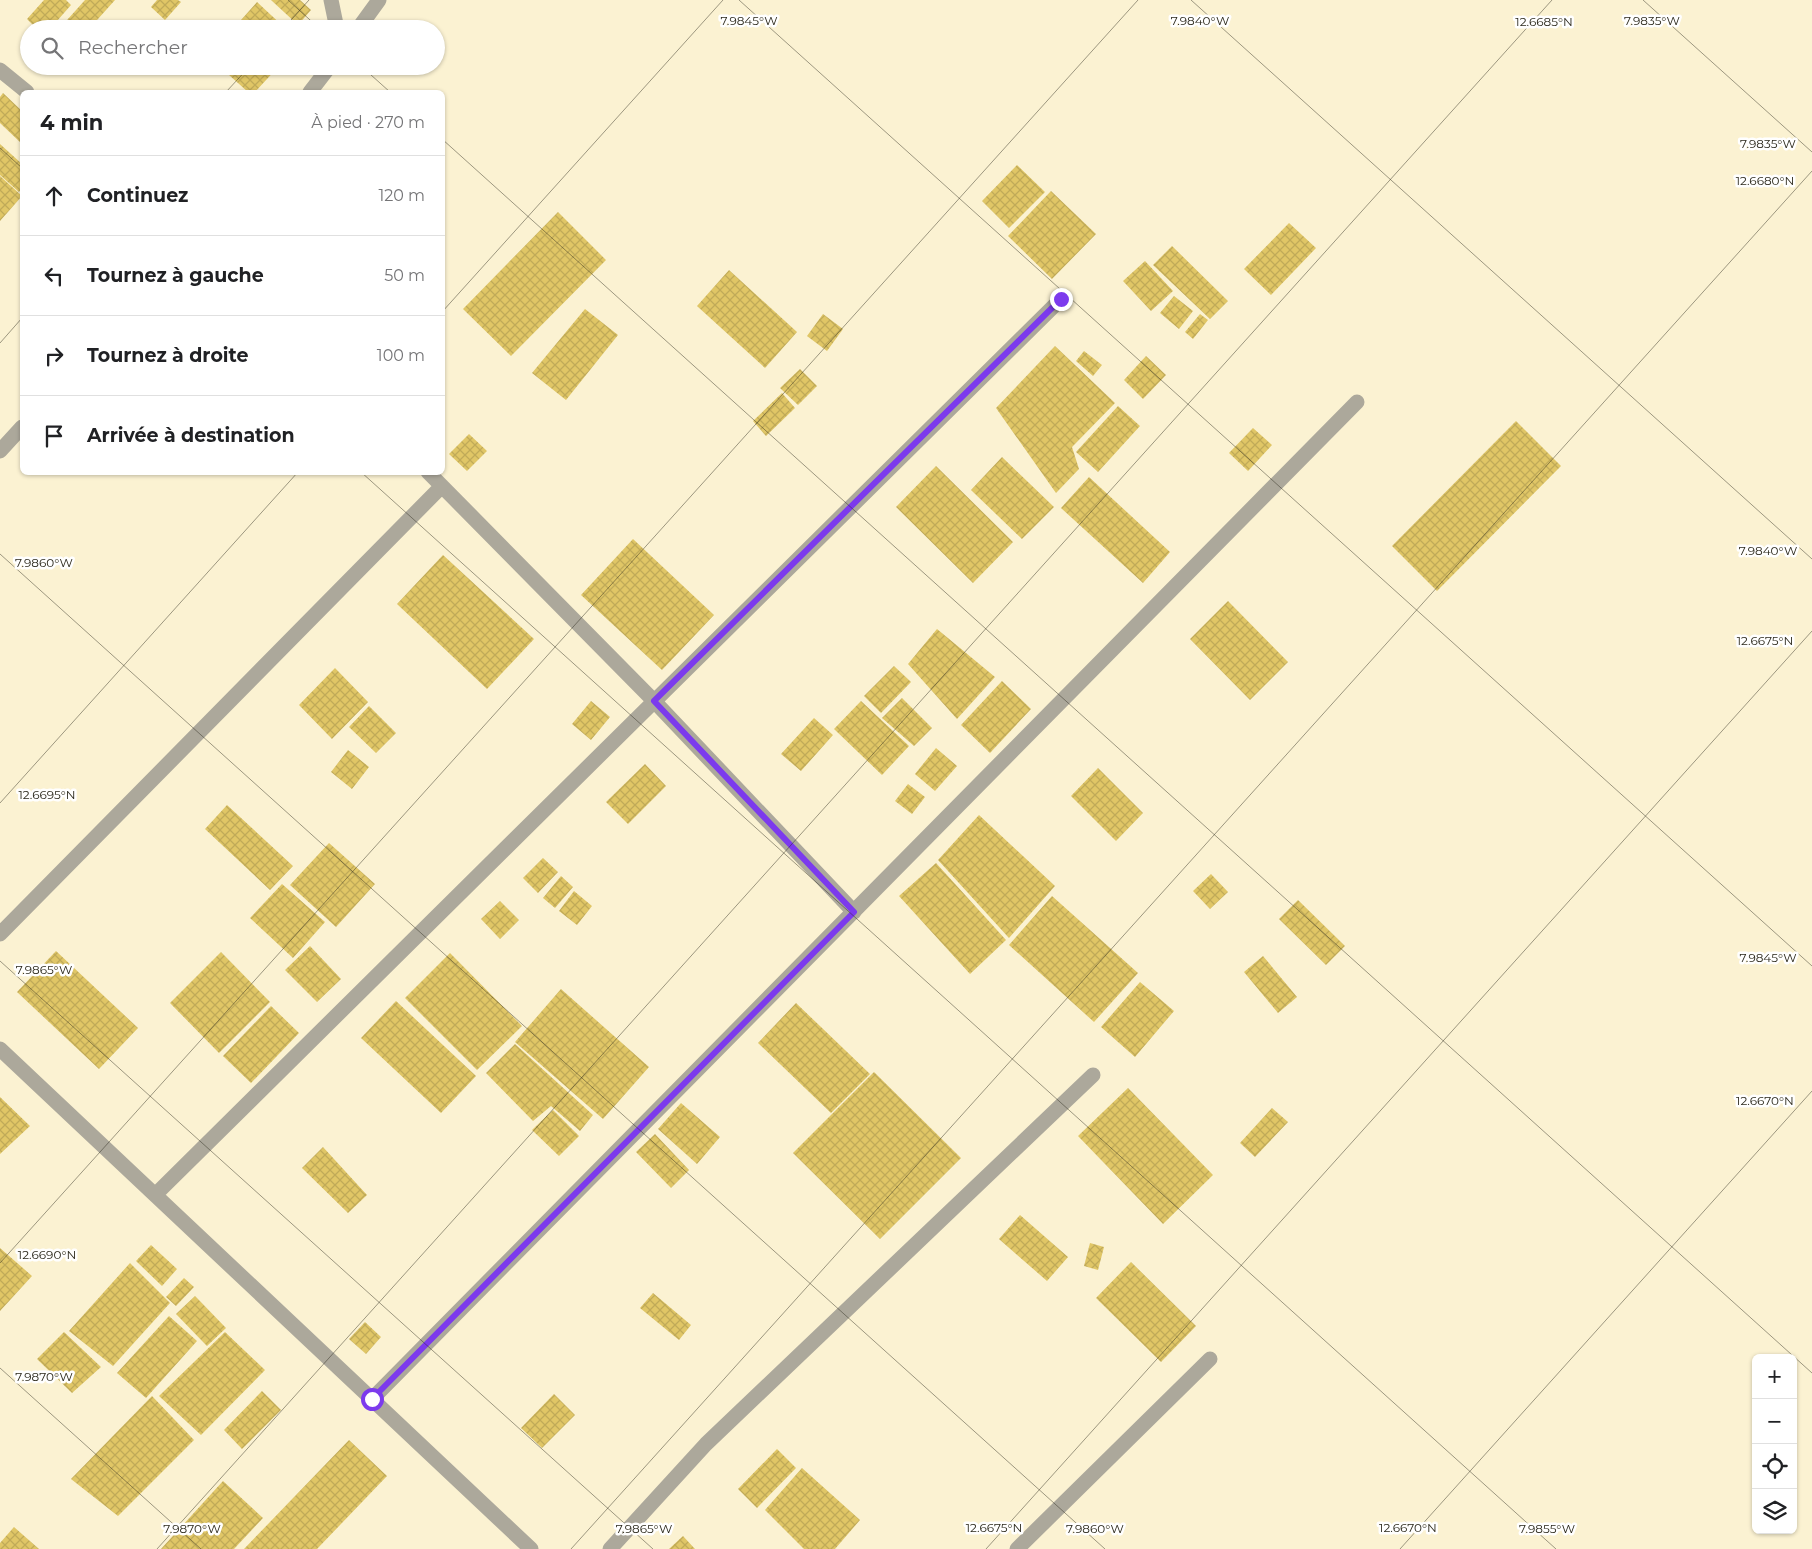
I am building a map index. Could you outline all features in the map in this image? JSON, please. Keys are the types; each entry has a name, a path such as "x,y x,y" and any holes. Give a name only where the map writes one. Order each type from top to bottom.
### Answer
{"street":[{"path":"330,0 335,20"},
{"path":"365,20 379,0"},
{"path":"0,70 25,90"},
{"path":"312,90 323,75"},
{"path":"155,1195 1061,299"},
{"path":"372,1399 1356,402"},
{"path":"0,451 20,429"},
{"path":"431,475 654,701 854,912"},
{"path":"0,934 442,486"},
{"path":"0,1049 531,1549"},
{"path":"610,1549 706,1444 1093,1075"},
{"path":"1017,1549 1210,1358"}],"building":[{"path":"44,0 66,0 71,5 58,20 27,19"},
{"path":"85,0 115,0 97,20 67,20"},
{"path":"157,0 178,0 181,2 165,20 151,7"},
{"path":"271,0 300,0 311,10 302,20 293,20"},
{"path":"257,2 276,20 241,20"},
{"path":"229,75 271,75 257,90 246,90"},
{"path":"3,93 20,109 20,142 0,123 0,97"},
{"path":"0,144 20,162 19,192 0,175"},
{"path":"1017,165 1045,192 1009,228 982,201"},
{"path":"0,176 20,194 20,198 0,221"},
{"path":"1051,191 1096,234 1052,279 1008,236"},
{"path":"558,212 606,260 511,356 463,309"},
{"path":"1289,223 1316,248 1271,295 1244,269"},
{"path":"1172,246 1228,301 1210,319 1153,265"},
{"path":"1145,261 1173,291 1151,311 1123,281"},
{"path":"729,270 797,332 765,368 697,306"},
{"path":"1174,296 1193,311 1179,329 1160,313"},
{"path":"585,309 618,335 566,400 532,373"},
{"path":"823,314 843,329 827,351 807,336"},
{"path":"1200,314 1208,320 1193,339 1185,332"},
{"path":"1055,346 1115,403 1072,447 1079,469 1056,493 996,408"},
{"path":"1084,351 1102,365 1093,376 1076,361"},
{"path":"1146,356 1166,375 1143,399 1124,380"},
{"path":"800,369 817,386 798,405 780,388"},
{"path":"782,393 795,408 766,436 753,421"},
{"path":"1118,406 1140,426 1098,472 1076,452"},
{"path":"1516,421 1561,466 1437,591 1392,546"},
{"path":"1253,428 1272,445 1248,471 1229,453"},
{"path":"469,434 487,451 467,471 449,454"},
{"path":"1002,457 1054,507 1022,539 971,490"},
{"path":"936,466 1013,542 973,583 896,507"},
{"path":"1089,477 1170,552 1143,583 1061,508"},
{"path":"633,539 714,615 662,670 581,595"},
{"path":"443,555 534,639 487,689 397,604"},
{"path":"1228,601 1288,662 1250,700 1190,639"},
{"path":"937,629 995,677 957,719 908,664"},
{"path":"894,666 911,682 881,713 864,696"},
{"path":"335,668 368,702 332,739 299,705"},
{"path":"1002,681 1031,709 990,753 961,725"},
{"path":"902,698 932,728 914,746 882,718"},
{"path":"591,701 610,717 591,740 572,724"},
{"path":"861,701 909,746 882,775 834,729"},
{"path":"369,706 396,733 376,753 349,727"},
{"path":"814,718 833,735 801,771 781,754"},
{"path":"936,748 957,766 935,791 915,774"},
{"path":"348,750 369,767 352,789 331,772"},
{"path":"645,764 666,786 628,824 606,802"},
{"path":"1098,768 1143,813 1116,841 1071,796"},
{"path":"908,784 925,797 912,814 895,801"},
{"path":"227,805 293,866 270,890 205,829"},
{"path":"979,815 1055,886 1009,938 938,860"},
{"path":"329,843 375,884 336,927 290,885"},
{"path":"543,858 558,872 538,893 523,878"},
{"path":"936,863 1006,940 970,974 899,896"},
{"path":"1211,874 1228,892 1210,909 1193,891"},
{"path":"561,876 573,887 555,908 543,898"},
{"path":"282,884 325,922 293,958 250,918"},
{"path":"574,891 592,906 577,925 559,911"},
{"path":"1052,896 1138,973 1094,1022 1009,945"},
{"path":"1298,900 1345,946 1326,965 1279,919"},
{"path":"500,901 519,920 500,939 481,919"},
{"path":"310,946 341,979 317,1002 285,970"},
{"path":"56,951 138,1028 99,1069 17,992"},
{"path":"221,952 270,1002 219,1053 170,1003"},
{"path":"450,953 522,1026 477,1070 405,998"},
{"path":"1263,956 1297,997 1278,1013 1244,972"},
{"path":"1140,982 1174,1011 1135,1057 1101,1027"},
{"path":"561,989 649,1067 603,1119 515,1042"},
{"path":"396,1001 476,1076 441,1113 361,1038"},
{"path":"796,1003 870,1074 831,1113 758,1043"},
{"path":"271,1006 299,1033 251,1083 223,1056"},
{"path":"515,1044 593,1115 580,1131 551,1106 533,1121 486,1073"},
{"path":"874,1072 961,1158 880,1239 793,1153"},
{"path":"1128,1088 1213,1175 1163,1224 1078,1136"},
{"path":"0,1097 30,1126 0,1154"},
{"path":"681,1103 720,1137 697,1164 658,1129"},
{"path":"1272,1108 1288,1122 1255,1157 1240,1143"},
{"path":"553,1110 579,1136 559,1156 532,1130"},
{"path":"655,1134 689,1170 671,1188 636,1152"},
{"path":"323,1147 367,1195 348,1213 302,1168"},
{"path":"1020,1215 1068,1257 1047,1281 999,1239"},
{"path":"1090,1243 1104,1247 1098,1270 1084,1266"},
{"path":"151,1245 177,1269 162,1286 136,1261"},
{"path":"0,1248 32,1276 0,1311"},
{"path":"1131,1262 1196,1326 1161,1362 1096,1298"},
{"path":"130,1263 170,1303 113,1366 69,1331"},
{"path":"184,1278 194,1287 176,1306 166,1297"},
{"path":"653,1293 691,1325 679,1340 640,1308"},
{"path":"195,1296 226,1328 207,1346 176,1314"},
{"path":"169,1316 197,1341 146,1398 117,1373"},
{"path":"365,1322 381,1337 366,1354 349,1339"},
{"path":"64,1332 101,1367 72,1393 37,1359"},
{"path":"225,1332 265,1370 201,1435 159,1396"},
{"path":"262,1391 281,1410 242,1449 224,1430"},
{"path":"554,1394 575,1415 542,1448 521,1428"},
{"path":"152,1396 194,1440 118,1516 71,1479"},
{"path":"349,1440 387,1476 317,1549 244,1549"},
{"path":"777,1449 796,1468 757,1508 738,1489"},
{"path":"802,1468 860,1520 835,1549 804,1549 765,1510"},
{"path":"223,1481 263,1518 234,1549 161,1549"},
{"path":"14,1527 39,1549 0,1549 0,1543"},
{"path":"683,1536 695,1549 669,1549"}],"route":[{"path":"372,1399 854,912 654,701 1061,299"}]}
